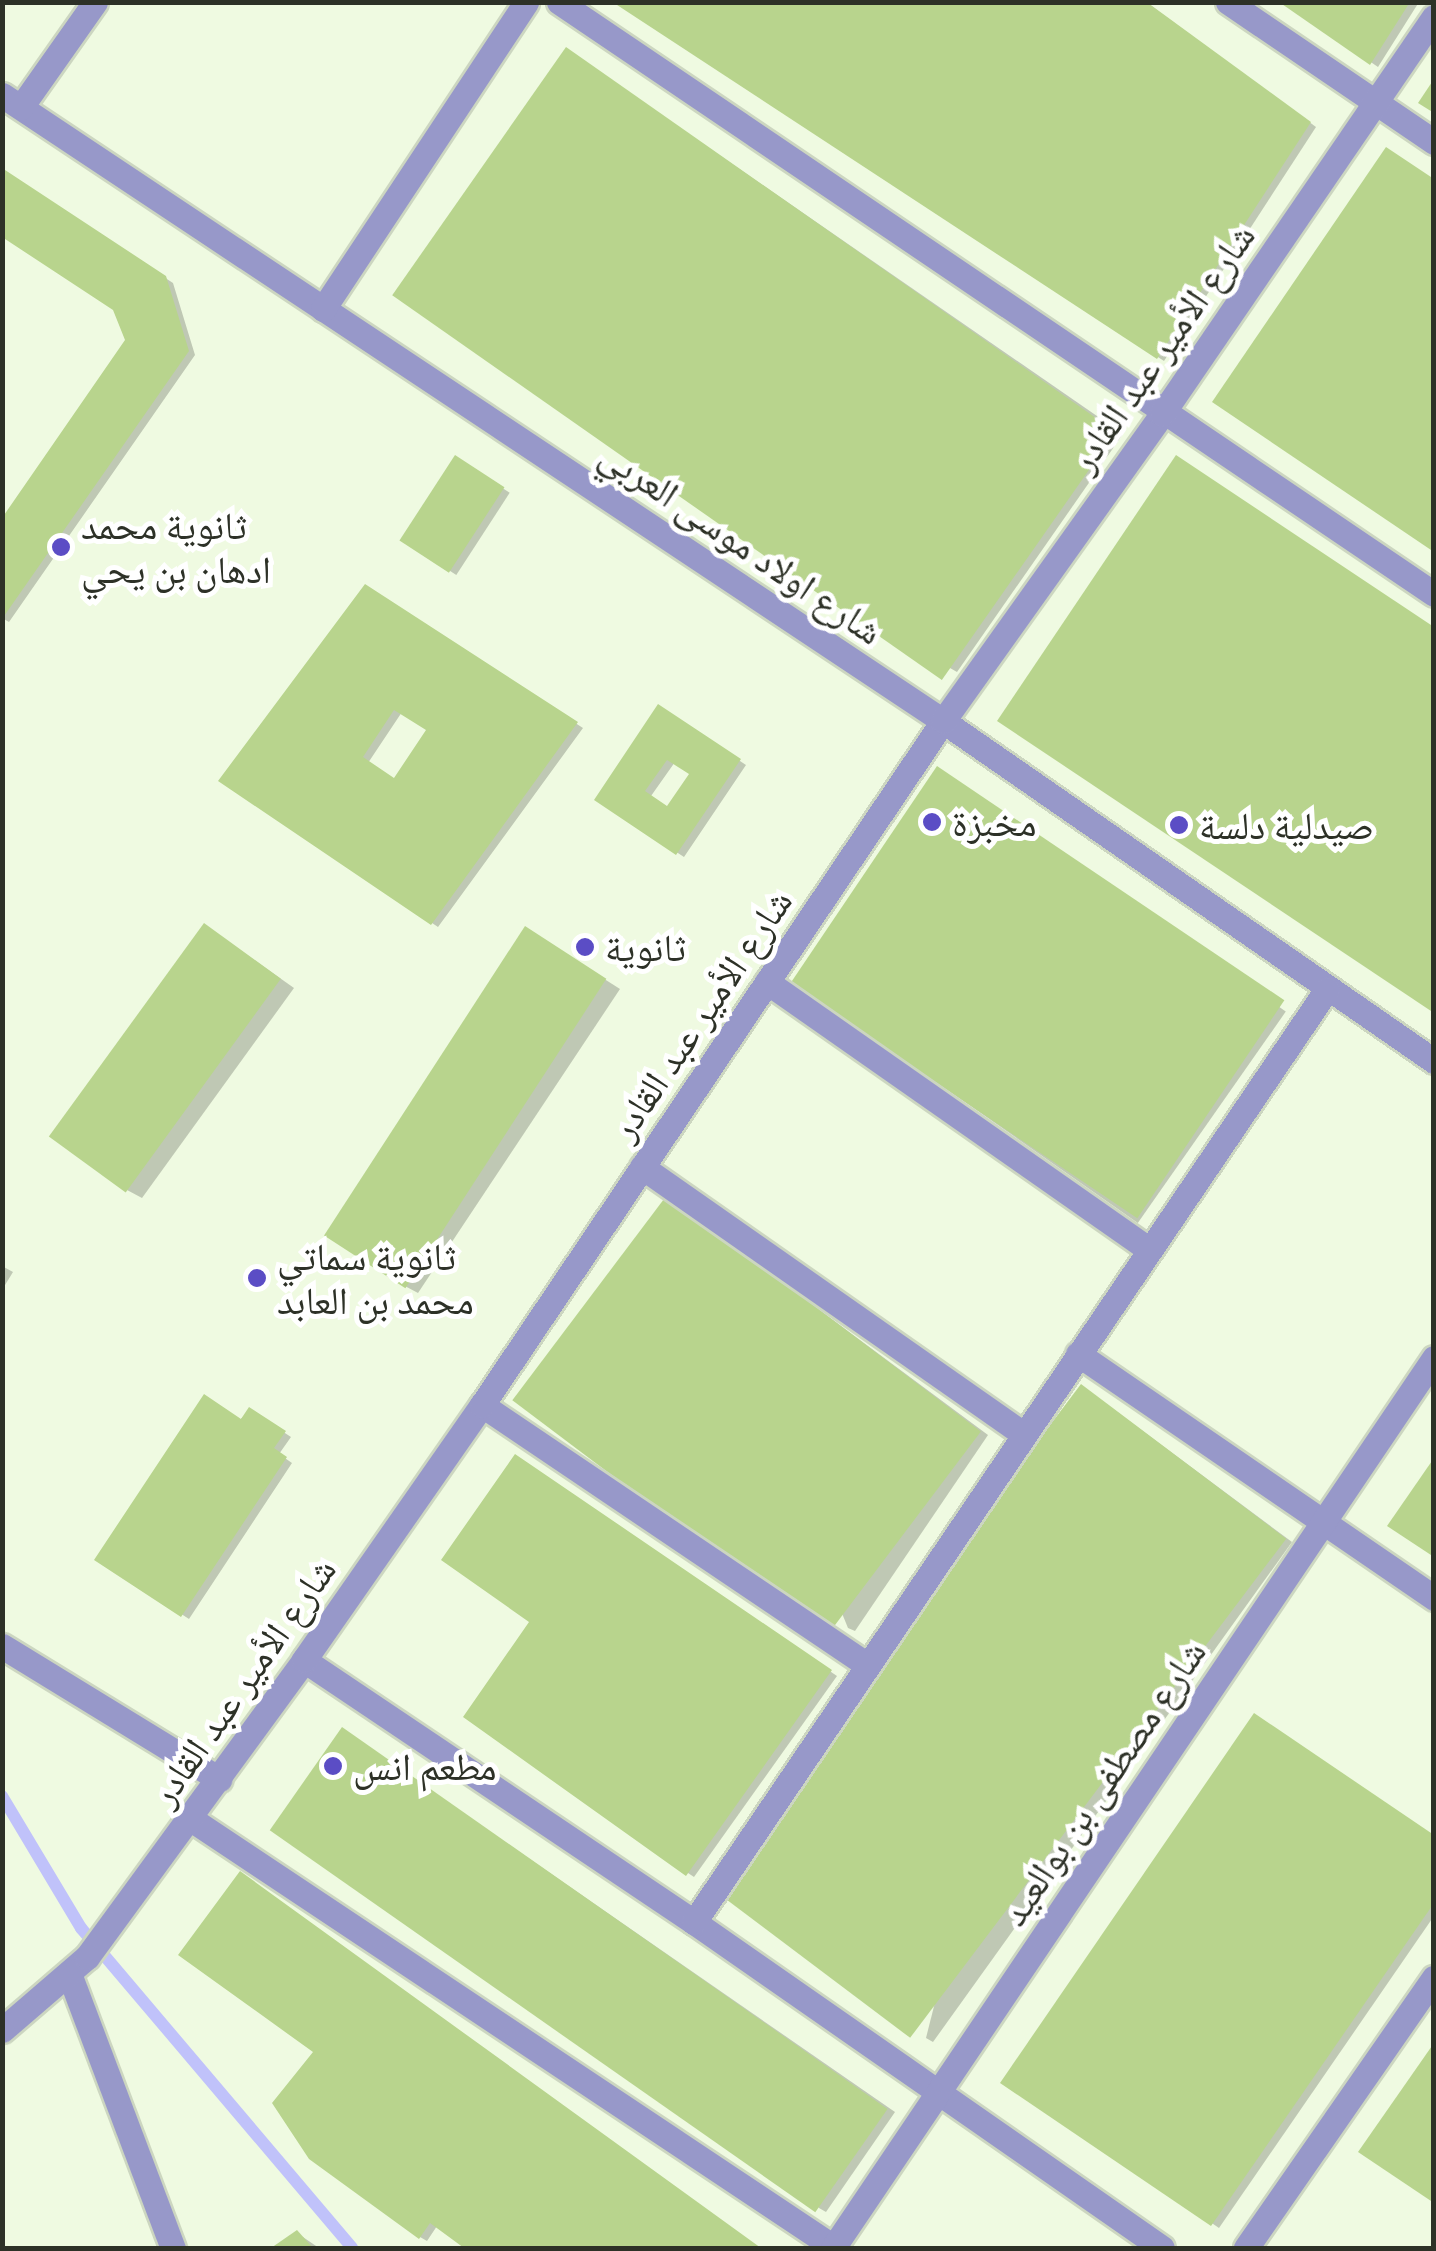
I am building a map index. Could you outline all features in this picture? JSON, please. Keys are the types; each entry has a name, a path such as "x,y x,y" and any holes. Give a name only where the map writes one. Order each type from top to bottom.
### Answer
{"street":[{"path":"12,101 94,2"},
{"path":"323,310 526,2"},
{"path":"559,2 1162,414 1434,594"},
{"path":"1228,2 1434,142"},
{"name":"شارع الأمير عبد القادر","path":"2,2030 79,1967 304,1660 482,1405 943,721 1162,414 1434,16"},
{"name":"شارع اولاد موسى العربي","path":"12,101 943,721 1434,1061"},
{"path":"766,982 1149,1249"},
{"path":"694,1922 1327,989"},
{"path":"642,1167 1024,1434"},
{"path":"1078,1354 1322,1525 1434,1598"},
{"name":"شارع مصطفى بن بوالعيد","path":"834,2248 1434,1358"},
{"path":"482,1405 868,1665"},
{"path":"2,1646 219,1779"},
{"path":"304,1660 694,1922 1162,2248"},
{"path":"190,1819 834,2248"},
{"path":"79,1967 173,2248"},
{"path":"1246,2248 1434,1978"}],"building":[{"path":"1279,2 1410,2 1370,65"},
{"path":"614,3 1148,3 1311,122 1157,359"},
{"path":"566,47 1116,432 942,680 392,295"},
{"path":"1434,79 1434,113 1418,103"},
{"path":"1386,147 1434,179 1434,552 1212,402"},
{"path":"2,168 166,276 189,351 2,619 2,518 125,340 113,310 2,237"},
{"path":"455,455 504,487 449,573 399,541"},
{"path":"1176,455 1434,627 1434,1013 997,721"},
{"path":"365,584 578,722 431,925 218,781","holes":["394,710 426,730 394,778 363,757"]},
{"path":"658,704 741,759 676,855 594,800","holes":["667,760 689,774 667,806 645,791"]},
{"path":"937,766 1284,1000 1137,1218 790,984"},
{"path":"204,923 281,979 126,1192 49,1137"},
{"path":"525,926 606,979 405,1288 324,1235"},
{"path":"667,1195 981,1432 826,1637 512,1400"},
{"path":"1081,1384 1286,1539 910,2038 705,1883"},
{"path":"204,1394 241,1419 249,1407 286,1431 274,1448 287,1457 181,1617 94,1560"},
{"path":"515,1454 832,1670 686,1876 463,1717 529,1622 441,1560"},
{"path":"1434,1458 1434,1557 1387,1526"},
{"path":"1254,1713 1434,1835 1434,1903 1211,2226 1000,2083"},
{"path":"342,1727 888,2109 815,2212 270,1830"},
{"path":"240,1871 761,2248 464,2248 430,2223 419,2239 309,2159 272,2103 313,2052 178,1955"},
{"path":"1434,2043 1434,2203 1358,2152"},
{"path":"297,2230 313,2248 271,2248"}],"waterway":[{"path":"2,1796 81,1928 352,2248"}],"place":[{"name":"ثانوية محمد ادهان بن يحي","path":"61,547"},
{"name":"مخبزة","path":"932,822"},
{"name":"صيدلية دلسة","path":"1179,825"},
{"name":"ثانوية","path":"585,947"},
{"name":"ثانوية سماتي محمد بن العابد","path":"257,1278"},
{"name":"مطعم انس","path":"333,1766"}]}
